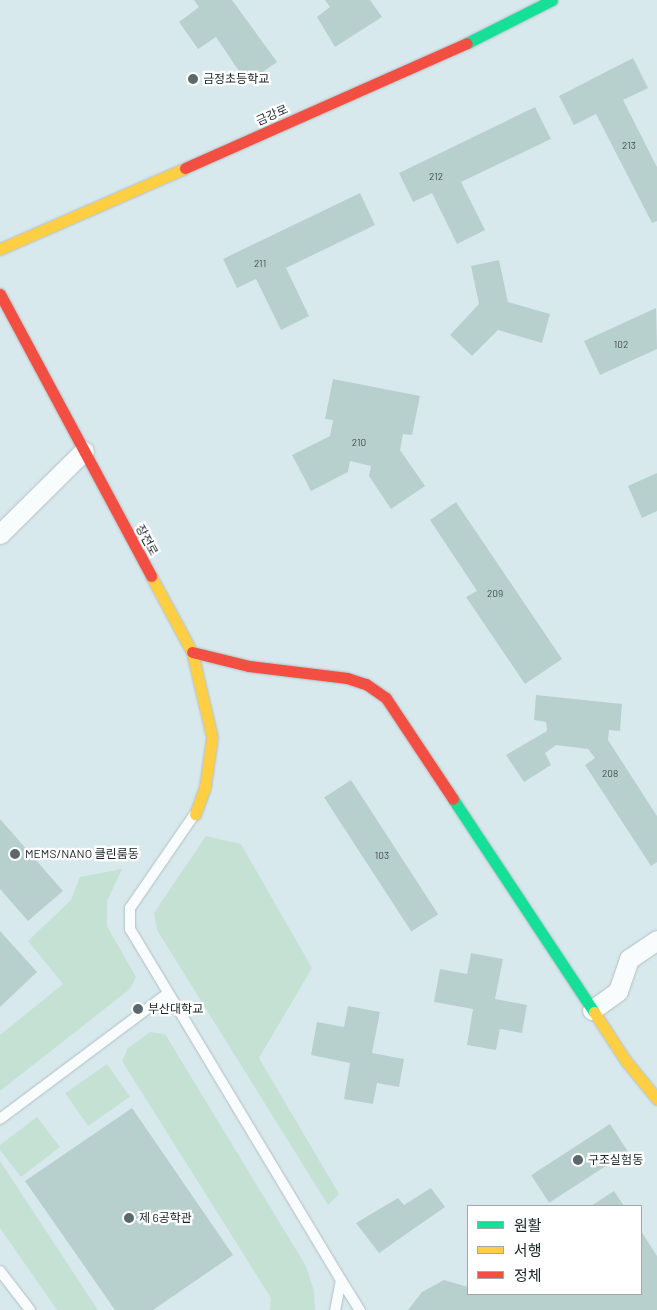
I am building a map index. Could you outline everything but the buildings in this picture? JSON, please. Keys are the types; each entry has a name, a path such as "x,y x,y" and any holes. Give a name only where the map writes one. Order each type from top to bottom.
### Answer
{"street":[{"name":"금강로","path":"0,249 438,58 552,0"},
{"name":"장전로","path":"0,294 192,652 212,737 205,787 194,814"},
{"path":"0,534 84,451"},
{"path":"192,652 250,666 347,678 366,684 386,698 626,1061 657,1099"},
{"path":"592,1010 618,991 629,959 657,940"}],"lane":[{"path":"194,814 130,908 130,930 166,994 360,1310"},
{"path":"0,1119 166,994"},
{"path":"0,1272 30,1310"},
{"path":"335,1310 341,1280"}],"green space":[{"path":"206,836 241,844 312,968 259,1058 339,1194 328,1205 157,930 154,913"},
{"path":"122,869 107,901 107,926 136,977 130,989 0,1091 0,1035 63,984 28,941 71,900 80,877"},
{"path":"150,1032 165,1034 306,1266 314,1291 315,1310 270,1310 271,1298 122,1061 128,1048"},
{"path":"107,1064 130,1097 88,1126 65,1093"},
{"path":"37,1117 60,1147 21,1177 0,1150 0,1145"},
{"path":"0,1161 98,1310 57,1310 0,1228"}],"traffic: fast":[{"path":"467,43 552,0"},
{"path":"453,799 594,1012"}],"traffic: slow":[{"path":"0,249 185,168"},
{"path":"151,576 192,652 212,737 205,787 195,814"},
{"path":"594,1012 626,1061 657,1099"}],"traffic: jam":[{"path":"185,168 467,43"},
{"path":"0,294 151,576"},
{"path":"192,652 249,666 347,678 366,684 386,698 453,799"}],"place":[{"name":"금정초등학교","path":"193,79"},
{"name":"MEMS/NANO 클린룸동","path":"15,854"},
{"name":"부산대학교","path":"138,1009"},
{"name":"구조실험동","path":"578,1160"},
{"name":"제 6공학관","path":"129,1218"}]}
